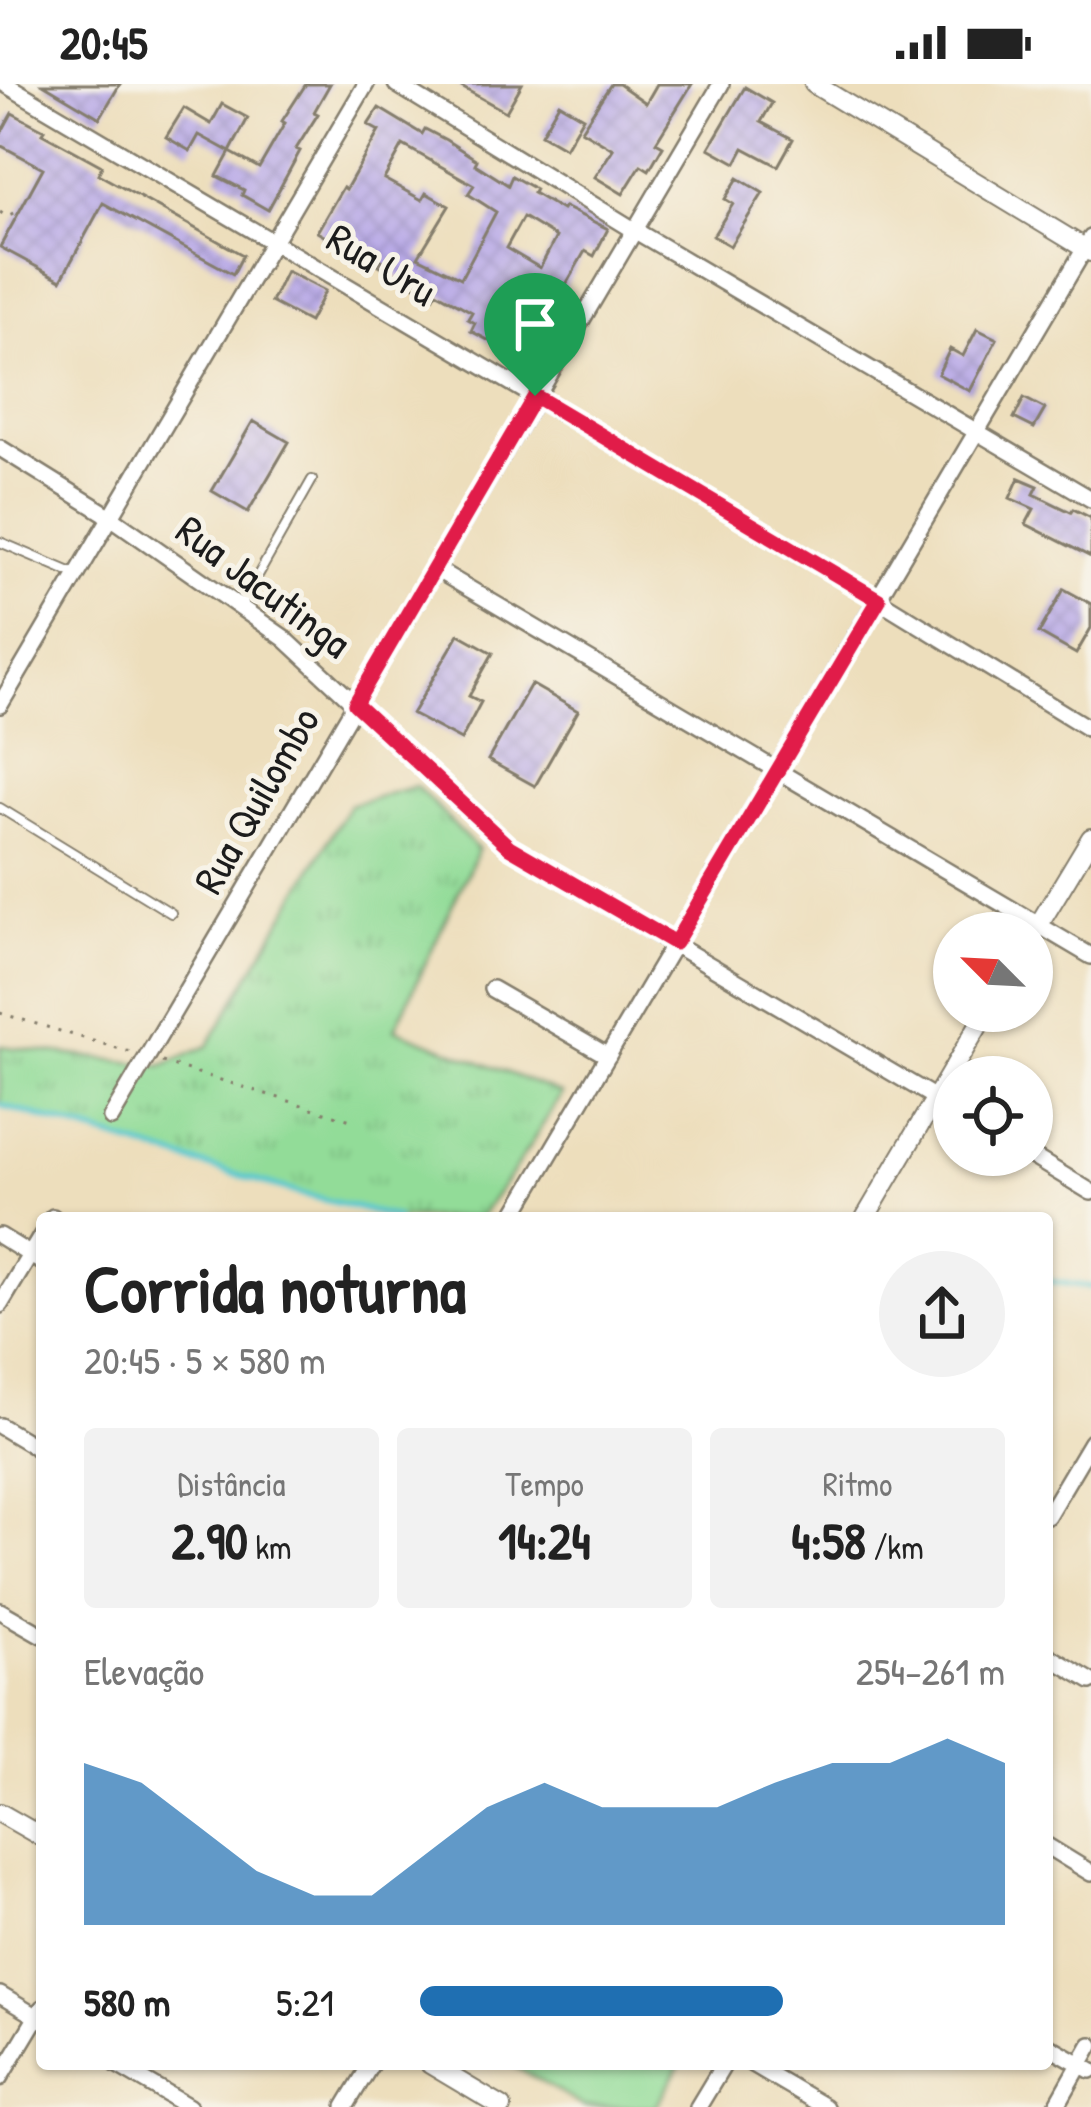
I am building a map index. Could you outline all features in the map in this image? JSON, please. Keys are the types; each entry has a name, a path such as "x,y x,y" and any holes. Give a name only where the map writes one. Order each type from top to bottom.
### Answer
{"street":[{"name":"Rua Uru","path":"5,84 1091,730"},
{"path":"0,705 366,84"},
{"path":"396,84 1091,500"},
{"name":"Rua Quilombo","path":"110,1118 721,84"},
{"path":"516,1212 1089,246 814,84"},
{"name":"Rua Jacutinga","path":"0,448 284,638 509,847 933,1096"},
{"path":"434,568 1006,912"},
{"path":"1046,912 1091,838"},
{"path":"1053,938 1091,956"},
{"path":"492,989 608,1056"},
{"path":"869,1212 933,1103"},
{"path":"1053,1169 1091,1192"},
{"path":"0,1236 36,1259 0,1305"},
{"path":"0,1426 36,1447"},
{"path":"1053,1506 1091,1442"},
{"path":"1072,1474 1091,1485"},
{"path":"0,1611 36,1632"},
{"path":"1053,1659 1091,1682"},
{"path":"0,1813 36,1834"},
{"path":"1053,1850 1091,1873"},
{"path":"0,1996 36,2013"},
{"path":"0,2078 36,2021"},
{"path":"1056,2107 1086,2067 1091,2045"},
{"path":"1053,2048 1086,2067"},
{"path":"126,2070 189,2107"},
{"path":"345,2107 367,2070"},
{"path":"440,2070 502,2107"},
{"path":"698,2107 720,2070"},
{"path":"762,2070 825,2107"}],"lane":[{"path":"240,607 312,480"},
{"path":"0,542 77,575"},
{"path":"0,808 171,913"}],"path":[{"path":"0,212 20,211"},
{"path":"0,1013 353,1121"}],"green space":[{"path":"416,786 478,850 395,1029 562,1094 483,1212 373,1212 0,1105 0,1046 161,1066 208,1046 349,805"},
{"path":"521,2070 678,2070 656,2107 584,2107"}],"building":[{"path":"43,84 120,84 100,118"},
{"path":"306,84 330,84 268,210 217,176 230,152 259,168"},
{"path":"456,84 522,84 506,112"},
{"path":"611,84 619,84 646,103 657,84 692,84 656,142 663,146 649,170 641,165 623,194 595,177 613,149 581,130"},
{"path":"745,87 772,103 761,122 793,139 778,166 744,148 736,163 709,148"},
{"path":"559,103 583,117 565,148 541,134"},
{"path":"222,104 248,118 230,152 199,135 190,151 166,137 184,108 211,124"},
{"path":"379,108 422,134 425,129 446,140 508,185 512,176 562,210 608,229 594,256 585,251 564,288 571,291 527,365 471,331 475,323 468,319 472,312 436,292 434,297 345,240 341,246 317,232 379,131 368,125","holes":["403,145 474,185 468,194 496,212 461,278 418,257 449,206 426,193 422,200 384,179","523,217 556,237 540,268 506,248"]},
{"path":"12,113 102,166 98,174 243,255 233,274 103,203 61,280 0,247 43,168 0,145"},
{"path":"738,178 763,193 730,246 713,236 733,204 725,199"},
{"path":"286,271 325,291 309,322 271,302"},
{"path":"977,329 997,339 970,391 938,374 950,349 963,356"},
{"path":"1024,398 1045,409 1034,428 1014,418"},
{"path":"253,421 289,442 248,512 212,491"},
{"path":"1019,478 1038,486 1034,494 1091,518 1091,557 1026,524 1034,509 1010,498"},
{"path":"1064,589 1091,604 1091,628 1076,654 1039,633"},
{"path":"459,634 493,653 469,696 481,702 461,740 412,714"},
{"path":"531,684 578,711 535,786 488,760"}],"waterway":[{"path":"0,1105 373,1212"},
{"path":"1053,1282 1091,1287"}],"route":[{"path":"535,396 879,600 675,943 509,847 355,704 535,396"}]}
